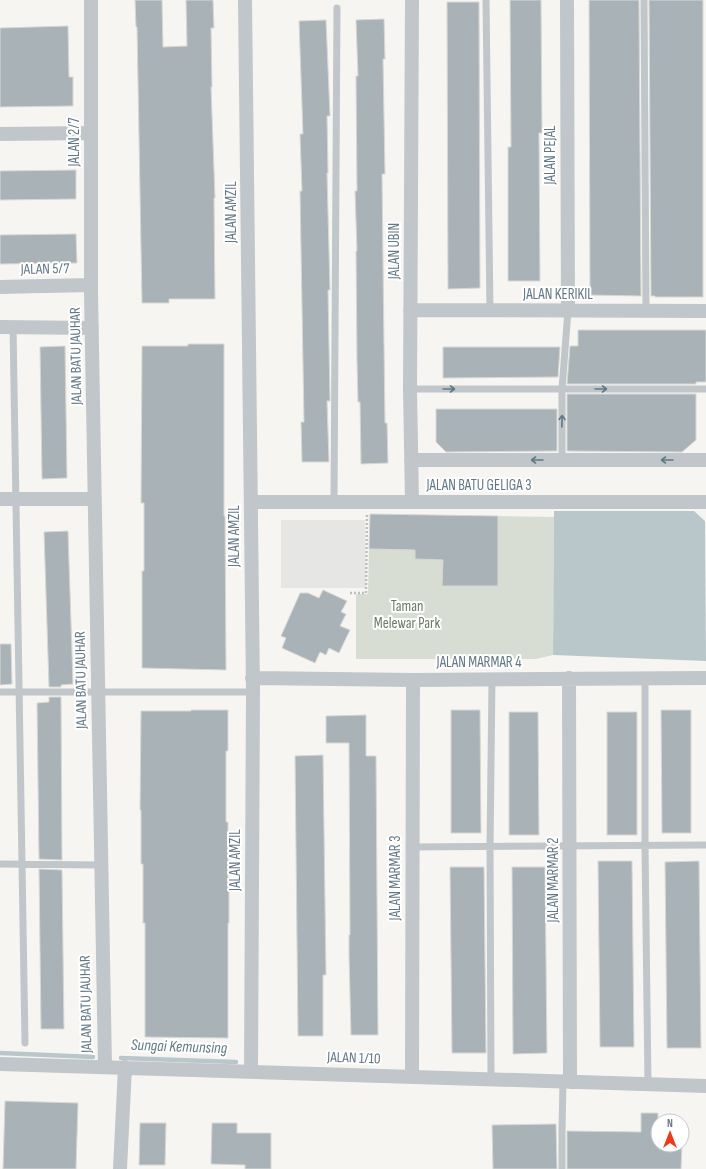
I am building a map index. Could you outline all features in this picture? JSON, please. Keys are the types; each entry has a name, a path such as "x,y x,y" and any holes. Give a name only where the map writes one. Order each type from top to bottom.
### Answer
{"street":[{"name":"JALAN 2/7","path":"91,0 91,289"},
{"name":"JALAN AMZIL","path":"245,0 251,502 251,1072"},
{"name":"JALAN UBIN","path":"412,0 410,310 412,502"},
{"name":"JALAN PEJAL","path":"567,0 568,310"},
{"path":"0,134 91,133"},
{"name":"JALAN 5/7","path":"0,287 91,289"},
{"name":"JALAN BATU JAUHAR","path":"91,289 105,1067"},
{"name":"JALAN KERIKIL","path":"410,310 706,311"},
{"path":"7,326 92,328"},
{"name":"JALAN BATU GELIGA 3","path":"411,460 706,460"},
{"path":"0,500 95,499"},
{"name":"JALAN BATU GELIGA 3","path":"251,502 706,502"},
{"name":"JALAN MARMAR 2","path":"567,1081 570,846 569,678"},
{"name":"JALAN MARMAR 4","path":"252,685 413,680 706,678"},
{"name":"JALAN MARMAR 3","path":"412,1076 413,680"},
{"name":"JALAN 1/10","path":"0,1064 706,1086"},
{"path":"120,1169 125,1067"}],"lane":[{"path":"486,0 490,311"},
{"path":"644,0 646,311"},
{"path":"334,502 337,8"},
{"path":"562,460 562,389 568,310"},
{"path":"7,326 17,499 25,1043"},
{"path":"410,389 706,389"},
{"path":"645,678 645,846 648,1084"},
{"path":"491,1079 490,847 492,679"},
{"path":"0,692 98,692 252,685"},
{"path":"412,847 706,845"},
{"path":"0,864 101,865"},
{"path":"562,1169 562,1131 567,1081"}],"path":[{"path":"350,593 366,593 367,502"}],"shaded area":[{"path":"554,511 694,511 705,521 706,661 553,655"},
{"path":"281,520 365,520 366,588 281,588"}],"green space":[{"name":"Taman Melewar Park","path":"498,516 554,517 553,655 536,659 356,659 356,594 368,594 369,549 415,550 415,559 443,560 442,586 497,586"}],"building":[{"path":"135,0 162,0 163,47 187,46 186,0 213,0 214,28 211,28 211,87 215,198 215,299 169,299 169,303 142,303 137,27"},
{"path":"510,0 541,0 542,133 539,133 540,281 508,281 508,147 511,147"},
{"path":"589,0 639,0 641,296 590,295"},
{"path":"649,0 703,0 703,297 651,296"},
{"path":"447,2 479,2 480,288 448,289"},
{"path":"384,19 385,59 383,59 385,174 382,174 385,423 387,423 388,463 361,464 360,402 358,402 357,362 357,251 355,191 357,191 356,76 358,76 356,20"},
{"path":"326,20 330,116 327,116 330,290 328,290 330,401 327,401 329,462 302,462 301,422 304,422 300,191 302,191 300,134 303,134 299,21"},
{"path":"68,26 69,77 73,77 73,106 0,107 0,28"},
{"path":"76,170 76,199 0,200 0,171"},
{"path":"76,234 77,263 0,264 0,235"},
{"path":"578,330 706,330 706,382 696,382 696,384 567,384 570,346 578,346"},
{"path":"188,344 224,344 226,670 142,668 144,503 141,503 142,346 188,346"},
{"path":"65,346 67,478 42,479 40,347"},
{"path":"443,347 560,347 558,377 443,378"},
{"path":"567,394 696,394 696,440 682,452 567,451"},
{"path":"436,409 557,409 557,451 446,452 436,442"},
{"path":"370,514 498,516 498,586 442,586 443,560 415,559 415,550 369,549"},
{"path":"68,531 73,684 61,685 61,687 49,687 44,532"},
{"path":"323,590 347,601 341,612 346,614 340,626 350,630 339,653 329,648 326,655 320,652 315,663 282,648 286,638 281,636 300,593 308,593 319,598"},
{"path":"0,644 11,644 12,684 0,685"},
{"path":"49,697 61,697 62,860 39,859 37,703 49,702"},
{"path":"228,710 228,751 226,751 226,822 228,822 229,881 228,1038 145,1037 145,923 143,923 143,864 141,864 140,810 141,711"},
{"path":"451,710 480,710 481,833 451,833"},
{"path":"661,710 691,710 691,833 662,833"},
{"path":"509,712 538,712 539,835 509,835"},
{"path":"607,712 637,712 637,835 607,835"},
{"path":"366,715 366,756 376,756 378,1035 351,1035 349,955 349,743 326,743 326,716"},
{"path":"323,755 326,975 323,975 323,1036 298,1036 295,756"},
{"path":"598,861 632,861 634,1047 600,1047"},
{"path":"699,861 701,1048 667,1048 665,862"},
{"path":"450,867 484,867 486,1053 452,1053"},
{"path":"512,867 545,867 547,1053 513,1054"},
{"path":"39,869 62,870 64,1029 41,1029"},
{"path":"5,1101 78,1103 76,1169 3,1169"},
{"path":"641,1113 650,1113 650,1153 682,1153 681,1169 567,1169 567,1131 641,1132"},
{"path":"140,1123 166,1123 165,1165 139,1165"},
{"path":"212,1123 237,1123 237,1133 271,1133 271,1169 245,1169 245,1165 211,1164"},
{"path":"556,1124 557,1169 493,1169 492,1125"}],"waterway":[{"name":"Sungai Kemunsing","path":"0,1053 93,1057"},
{"name":"Sungai Kemunsing","path":"121,1058 236,1062"}]}
